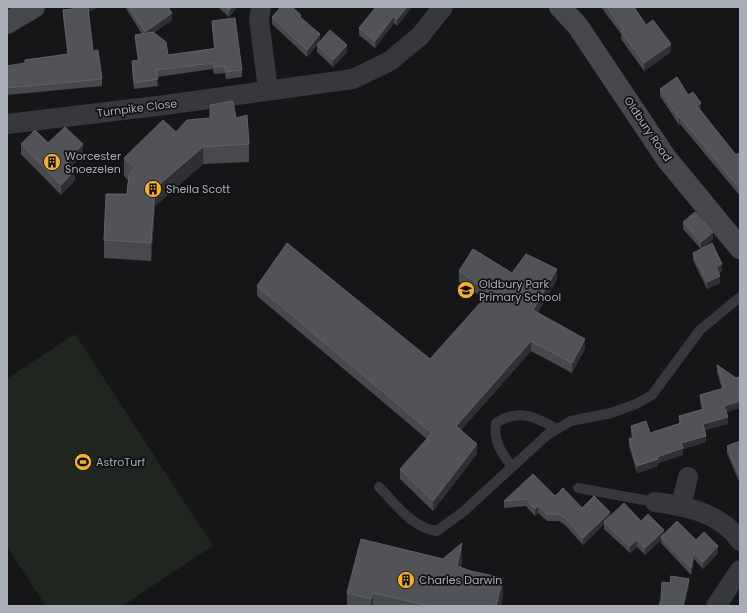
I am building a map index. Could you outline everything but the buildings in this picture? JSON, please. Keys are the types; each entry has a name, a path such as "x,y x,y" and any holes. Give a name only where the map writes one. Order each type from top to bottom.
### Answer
{"street":[{"path":"7,23 34,7"},
{"path":"261,7 259,18 268,90"},
{"name":"Turnpike Close","path":"7,124 165,105 353,79 390,61 420,36 443,7"},
{"name":"Oldbury Road","path":"560,7 577,25 666,158 740,248"},
{"path":"681,505 688,477"},
{"path":"655,502 681,505 699,510 733,531 740,541"},
{"path":"716,606 740,570"}],"lane":[{"path":"379,487 417,524 426,529 437,531 464,511 547,435 571,421 611,413 652,395 700,330 740,297"},
{"path":"512,467 497,444 495,433 496,423 504,418 514,415 526,415 538,418 557,429"},
{"path":"578,488 655,502"}],"shaded area":[{"name":"AstroTurf","path":"75,334 213,546 122,606 46,606 7,547 7,379"}],"place":[{"name":"Worcester Snoezelen","path":"52,162"},
{"name":"Sheila Scott","path":"153,189"},
{"name":"Oldbury Park Primary School","path":"466,290"},
{"name":"AstroTurf","path":"83,462"},
{"name":"Charles Darwin","path":"406,580"}]}
